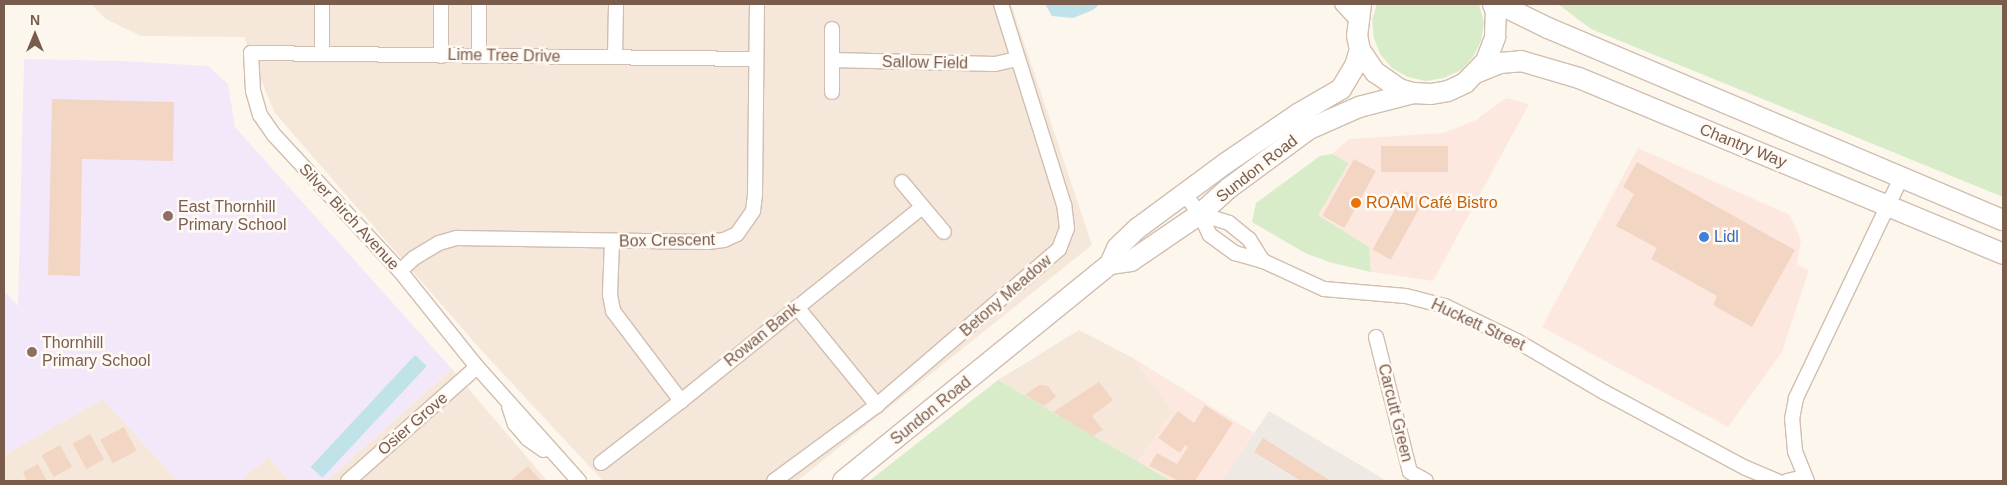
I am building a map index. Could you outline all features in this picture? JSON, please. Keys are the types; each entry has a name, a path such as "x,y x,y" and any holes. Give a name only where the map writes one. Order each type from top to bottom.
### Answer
{"main road":[{"path":"1359,12 1360,50 1375,72 1386,82 1413,93 1431,94 1448,91 1465,83 1478,72 1489,56 1495,37 1496,12 1493,4"},
{"name":"Chantry Way","path":"1499,4 1548,28 2003,220"},
{"name":"Sundon Road","path":"843,481 1110,264 1116,248 1130,235 1184,194 1298,114 1341,89 1355,66 1360,50"},
{"name":"Chantry Way","path":"1478,72 1500,62 1520,61 1579,78 2003,254"},
{"name":"Sundon Road","path":"1110,264 1131,261 1200,214 1229,188 1309,129 1359,107 1413,93"}],"street":[{"path":"322,4 322,53"},
{"path":"441,4 442,56"},
{"path":"479,4 479,56"},
{"path":"614,57 616,4"},
{"name":"Box Crescent","path":"400,272 414,258 439,243 457,238 612,242 708,242 724,240 737,234 745,226 753,211 755,194 757,4"},
{"name":"Betony Meadow","path":"774,481 877,405 1059,249 1068,228 1064,205 1000,4"},
{"path":"1342,4 1359,12"},
{"path":"832,29 832,92"},
{"name":"Lime Tree Drive","path":"252,54 322,53 756,59"},
{"name":"Silver Birch Avenue","path":"252,54 253,91 260,115 274,135 400,272 477,367 507,399 515,424 528,439 564,463 579,481"},
{"name":"Sallow Field","path":"832,60 995,64 1017,59"},
{"path":"1787,481 1806,479 1795,451 1792,419 1796,398 1902,176"},
{"path":"902,182 944,232"},
{"name":"Huckett Street","path":"1184,194 1200,214 1210,235 1235,253 1263,261 1324,289 1406,296 1445,306 1517,341 1604,392 1746,468 1777,481"},
{"name":"Rowan Bank","path":"601,462 681,401 796,306 922,207"},
{"path":"1200,214 1229,224 1249,239 1263,261"},
{"path":"612,242 610,295 613,311 681,401"},
{"path":"796,306 877,405"},
{"name":"Carcutt Green","path":"1376,337 1410,472 1426,481"},
{"name":"Osier Grove","path":"348,481 477,367"}],"shaded area":[{"path":"91,4 1011,4 1092,245 797,481 603,481 482,351 274,112 244,37 141,36 106,19"},
{"name":"East Thornhill Primary School","path":"24,59 123,61 208,66 228,84 235,127 452,369 326,481 289,481 268,457 240,481 178,481 103,399 4,455 4,291 18,306"},
{"path":"1506,98 1529,104 1433,281 1371,272 1369,247 1318,215 1349,163 1332,154 1349,139 1444,133 1476,120"},
{"path":"1638,148 1790,215 1801,240 1797,264 1809,270 1782,352 1728,427 1542,327"},
{"path":"1079,330 1133,358 1173,411 1138,462 998,380"},
{"path":"1133,358 1254,433 1222,481 1171,481 1138,462 1172,411"},
{"path":"452,369 547,481 326,481"},
{"path":"103,399 178,481 4,481 4,455"},
{"path":"1269,411 1387,481 1222,481"},
{"path":"268,457 289,481 240,481"}],"green space":[{"path":"1377,4 1479,4 1484,23 1481,41 1473,57 1461,70 1444,78 1426,81 1408,77 1392,68 1380,54 1374,38 1372,20"},
{"path":"1558,4 2003,4 2003,197 1591,29"},
{"path":"1332,154 1349,163 1318,215 1369,247 1371,272 1329,262 1305,253 1252,222 1256,203 1320,156"},
{"path":"998,380 1171,481 869,481"}],"water":[{"path":"1045,4 1100,4 1093,10 1073,18 1052,16"},
{"path":"415,355 427,366 322,478 311,467"}],"building":[{"name":"East Thornhill Primary School","path":"52,99 174,102 173,161 82,159 80,276 48,275"},
{"path":"1381,146 1448,146 1448,172 1381,172"},
{"path":"1354,159 1376,171 1344,228 1322,216"},
{"name":"Lidl","path":"1637,162 1795,250 1752,327 1713,305 1717,296 1651,259 1657,248 1616,226 1634,194 1623,187"},
{"path":"1405,191 1423,201 1391,260 1373,250"},
{"path":"1099,382 1113,400 1092,416 1103,430 1093,436 1053,412"},
{"path":"1039,385 1048,386 1056,397 1044,406 1025,395"},
{"path":"1205,405 1233,423 1195,481 1179,481 1149,466 1157,453 1177,464 1188,447 1185,445 1180,453 1158,438 1178,411 1194,423"},
{"path":"124,427 137,451 113,464 100,440"},
{"path":"90,434 104,459 87,469 73,444"},
{"path":"1263,438 1331,481 1301,481 1254,452"},
{"path":"60,445 72,467 54,477 42,455"},
{"path":"38,464 47,481 27,481 23,472"},
{"path":"528,466 541,481 511,480"}],"place":[{"name":"ROAM Café Bistro","path":"1356,203"},
{"name":"East Thornhill Primary School","path":"168,216"},
{"name":"Lidl","path":"1704,237"},
{"name":"Thornhill Primary School","path":"32,352"}]}
